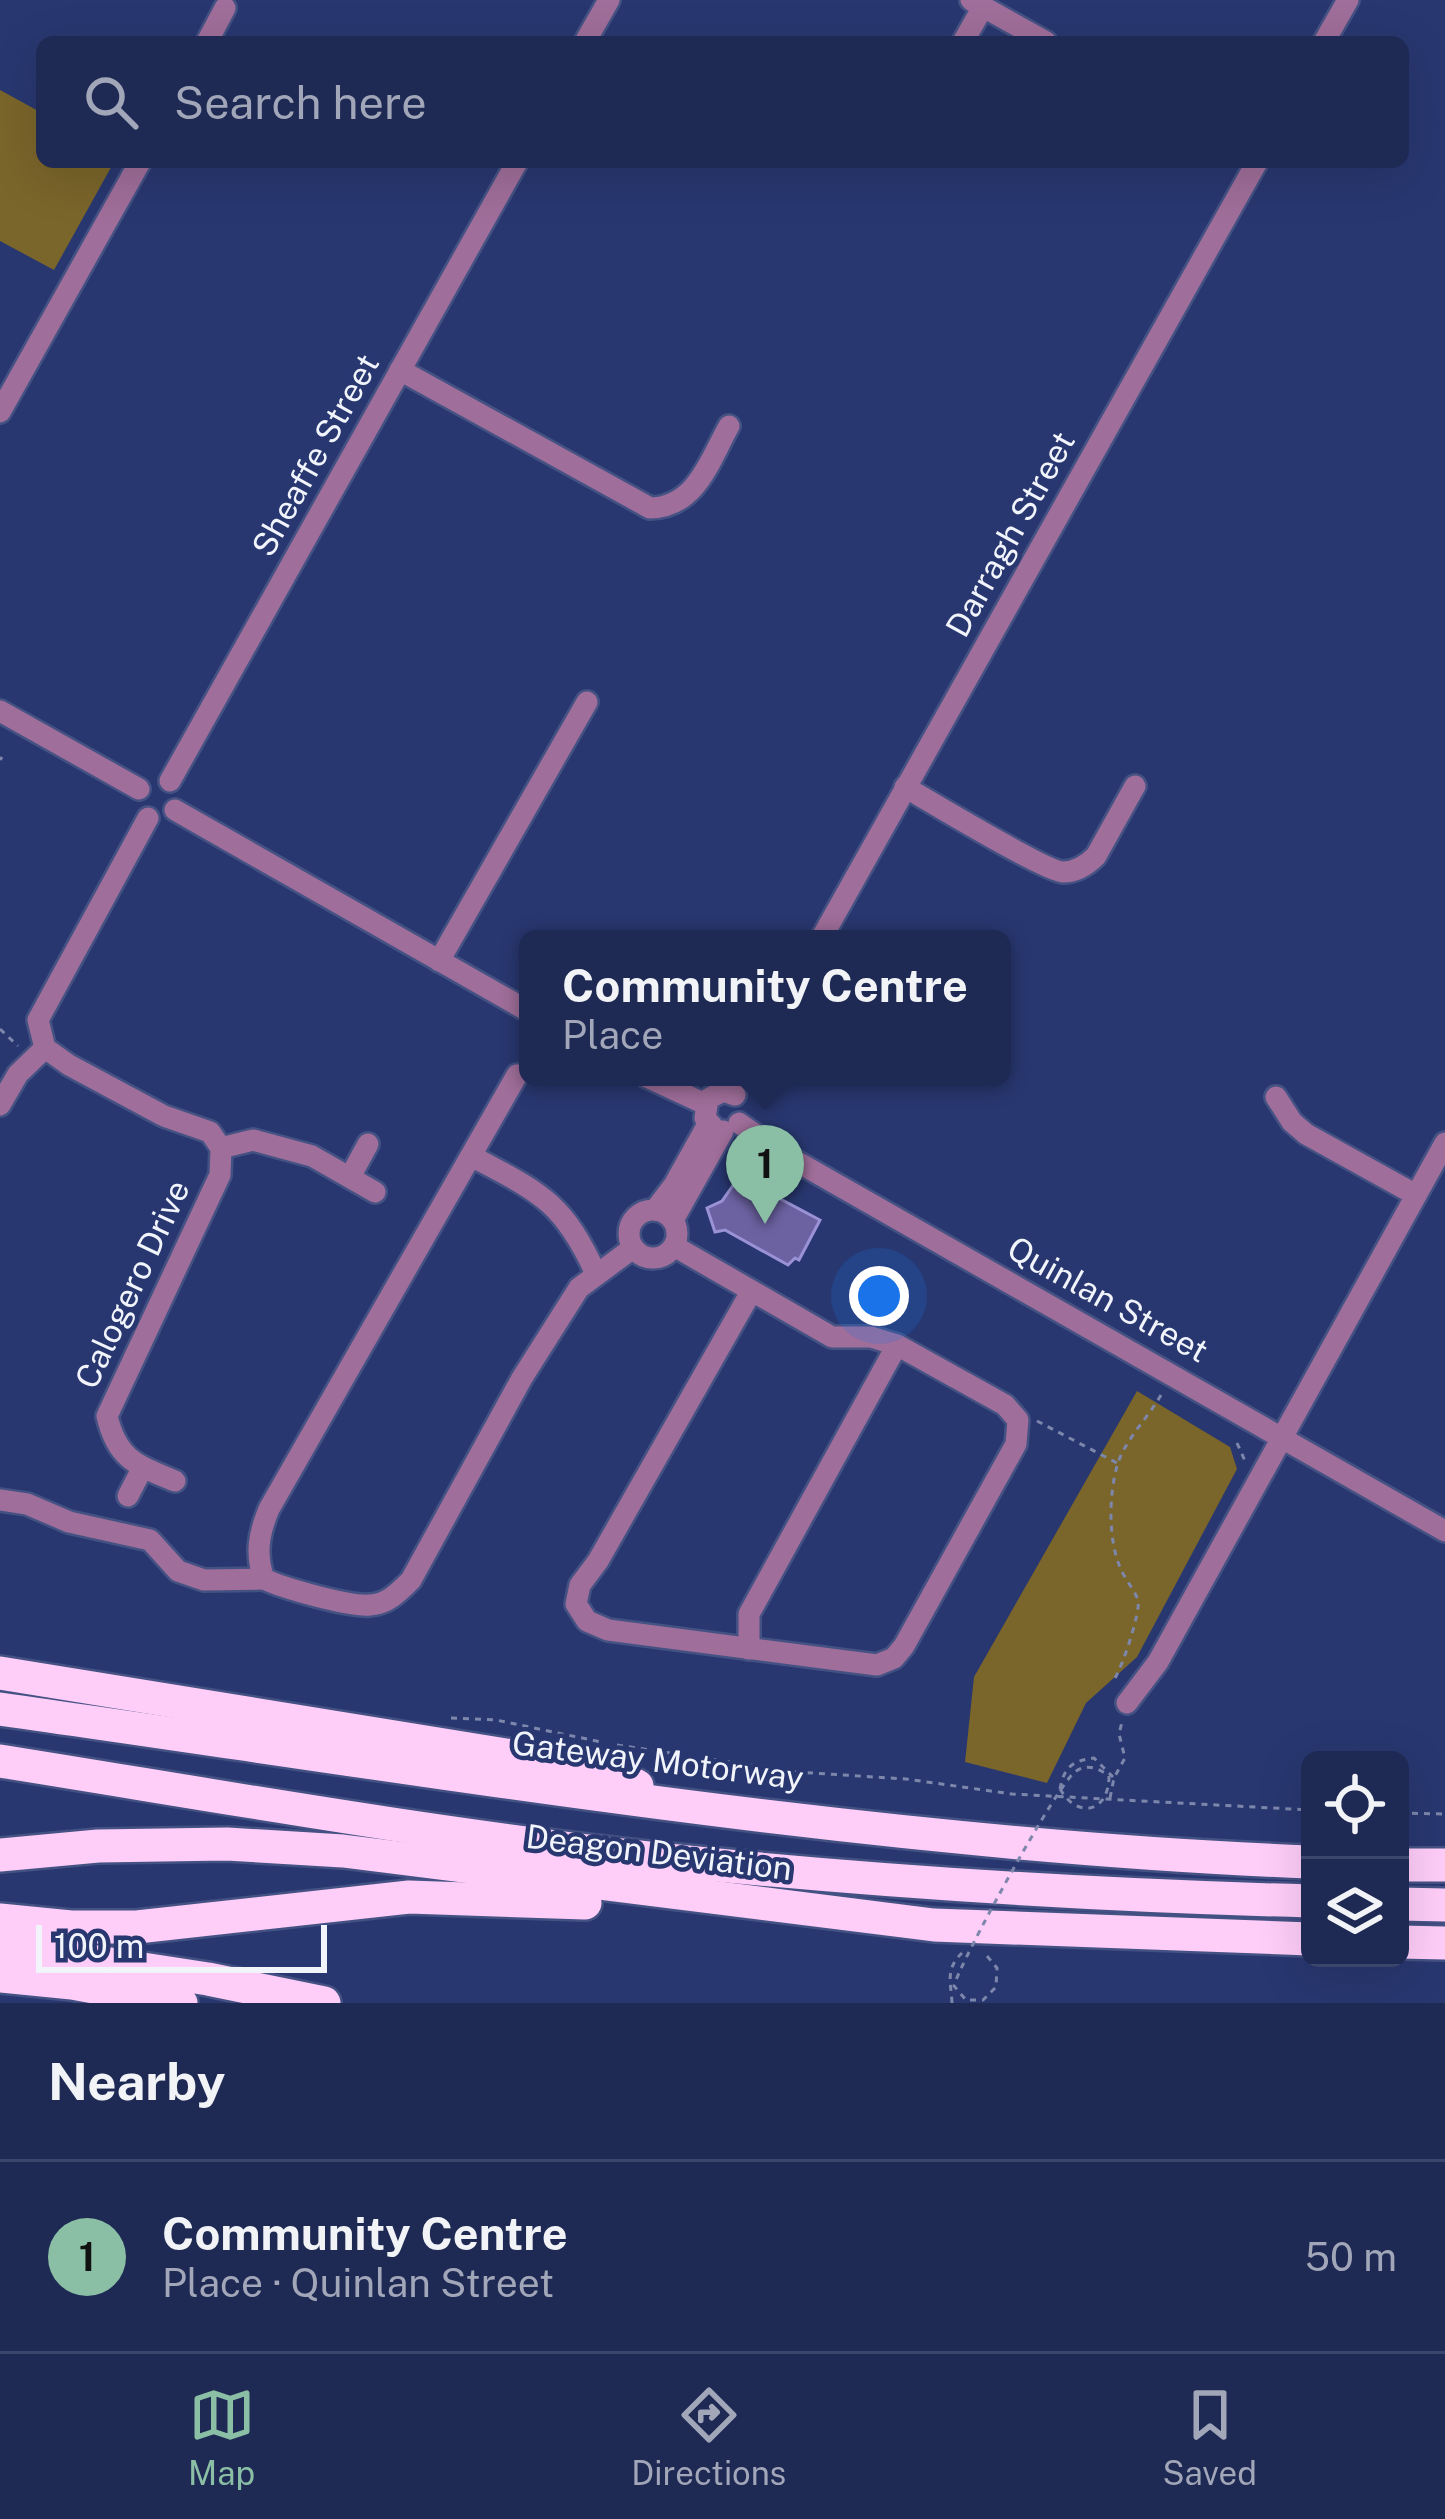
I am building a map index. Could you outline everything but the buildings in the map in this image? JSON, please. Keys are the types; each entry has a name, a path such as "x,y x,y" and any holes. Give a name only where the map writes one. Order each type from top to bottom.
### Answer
{"highway":[{"path":"0,1673 611,1772 664,1802"},
{"name":"Gateway Motorway","path":"0,1708 664,1802 1021,1843 1301,1861"},
{"path":"0,1761 354,1819 635,1856 983,1888 1301,1901"},
{"name":"Deagon Deviation","path":"0,1855 167,1844 343,1851 956,1926 1301,1939"},
{"path":"1409,1864 1445,1865"},
{"path":"0,1920 137,1928 340,1902 477,1896 759,1915 862,1917"},
{"path":"1409,1904 1445,1905"},
{"path":"1409,1942 1445,1943"},
{"path":"0,1947 208,1979 324,2003"},
{"path":"0,1976 72,1983 181,2003"}],"street":[{"path":"588,36 609,0"},
{"path":"1327,36 1348,0"},
{"path":"966,36 977,3 1035,36"},
{"path":"210,36 225,8"},
{"path":"0,412 137,168"},
{"name":"Sheaffe Street","path":"170,781 514,168"},
{"name":"Darragh Street","path":"825,930 1254,168"},
{"path":"400,370 650,508 668,508 694,490 729,426"},
{"path":"439,961 586,702"},
{"path":"0,711 140,789"},
{"path":"156,778 170,781 179,798 176,810 166,818 148,818 139,808 140,789 156,778"},
{"path":"905,787 1041,863 1067,872 1096,856 1135,786"},
{"path":"176,810 519,1006"},
{"path":"0,1106 18,1074 39,1054 38,1020 148,818"},
{"name":"Calogero Drive","path":"39,1054 164,1116 210,1132 221,1148 220,1174 107,1416 114,1444 142,1468"},
{"path":"263,1579 258,1564 259,1534 269,1509 518,1075"},
{"name":"Quinlan Street","path":"662,1086 1445,1531"},
{"path":"664,1215 718,1120 742,1105 739,1086 718,1092 718,1120"},
{"path":"1276,1097 1306,1134 1416,1195"},
{"path":"221,1148 254,1140 313,1156 375,1192"},
{"path":"1127,1703 1158,1662 1445,1142"},
{"path":"350,1177 368,1144"},
{"path":"471,1156 538,1191 576,1230 596,1274"},
{"path":"664,1215 677,1233 674,1246 654,1258 633,1248 629,1233 634,1219 664,1215"},
{"path":"674,1246 832,1337 871,1337 897,1345 1005,1405 1018,1420 1016,1444 894,1658 877,1665 608,1630 587,1622 576,1604 580,1585 751,1292"},
{"path":"0,1500 150,1540 178,1571 204,1580 263,1579 369,1606 394,1598 411,1580 522,1378 579,1288 633,1248"},
{"path":"749,1649 748,1613 897,1345"},
{"path":"128,1496 142,1468 175,1481"}],"path":[{"path":"0,1029 39,1054"},
{"path":"1115,1678 1125,1663 1138,1600 1113,1549 1113,1489 1118,1463 1161,1396"},
{"path":"1018,1420 1030,1418 1118,1463"},
{"path":"1237,1443 1243,1451 1244,1469"},
{"path":"1110,1800 1114,1778 1125,1759 1119,1734 1127,1703"},
{"path":"441,1718 496,1720 604,1743 796,1772 1110,1800 1301,1810"},
{"path":"952,2003 948,1979 955,1960 970,1951 987,1956 997,1968 995,1987 983,2000 966,2000 954,1986 962,1960 1040,1825 1054,1803 1062,1790 1069,1777 1088,1767 1109,1776 1107,1795 1088,1809 1075,1807 1064,1798 1060,1789 1063,1774 1077,1760 1094,1758 1114,1778"},
{"path":"1409,1813 1445,1814"}],"shaded area":[{"path":"0,90 36,110 36,168 111,168 54,270 0,241"},
{"path":"1137,1391 1230,1447 1237,1469 1137,1657 1086,1703 1047,1783 965,1762 974,1677"}],"place":[{"name":"Community Centre","path":"765,1224"}]}
